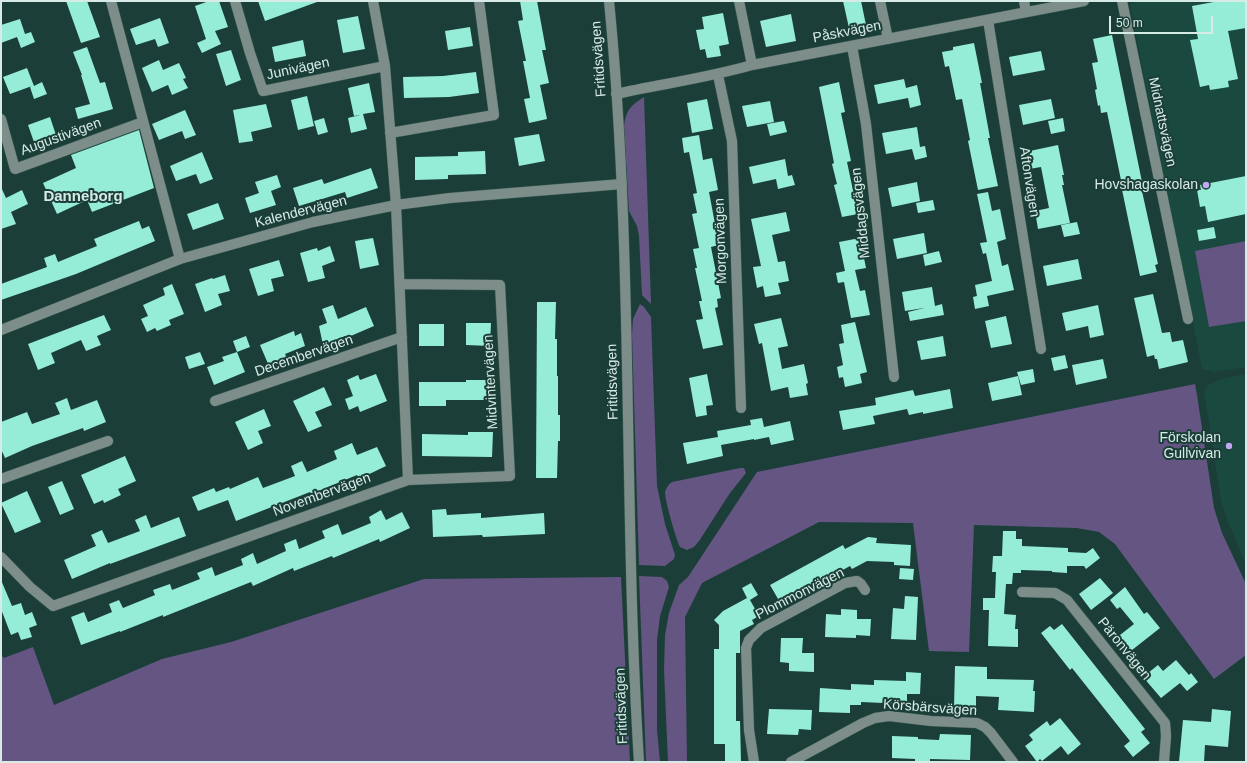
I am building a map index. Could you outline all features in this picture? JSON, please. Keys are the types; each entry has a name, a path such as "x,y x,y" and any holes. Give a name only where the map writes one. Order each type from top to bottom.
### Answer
{"street":[{"path":"111,1 180,259"},
{"name":"Junivägen","path":"235,1 263,91 385,66"},
{"path":"373,1 385,66 396,205 408,480"},
{"path":"390,133 494,115 479,1"},
{"name":"Fritidsvägen","path":"609,1 622,184 631,557 639,762"},
{"path":"739,1 752,65"},
{"path":"880,1 888,39"},
{"path":"1024,1 1026,12"},
{"name":"Påskvägen","path":"616,94 718,75 752,65 1084,1"},
{"name":"Midnattsvägen","path":"1122,1 1188,318"},
{"name":"Aftonvägen","path":"988,20 1041,349"},
{"name":"Middagsvägen","path":"852,46 866,124 894,377"},
{"name":"Morgonvägen","path":"718,75 732,141 741,408"},
{"name":"Augustivägen","path":"1,119 15,169 143,122"},
{"name":"Kalendervägen","path":"1,330 180,259 313,222 396,205 478,196 622,184"},
{"name":"Midvintervägen","path":"400,284 500,285 510,476 408,480"},
{"name":"Decembervägen","path":"215,402 402,337"},
{"path":"1,479 108,441"},
{"name":"Novembervägen","path":"1,558 30,587 53,606 408,480"},
{"name":"Plommonvägen","path":"754,762 749,730 746,648 749,640 761,628 845,583 857,581 865,590"},
{"name":"Päronvägen","path":"1022,592 1055,593 1067,600 1165,723 1166,736 1164,762"},
{"name":"Körsbärsvägen","path":"791,762 863,723 875,718 889,716 931,721 977,723 985,727 991,733 1013,762"}],"shaded area":[{"name":"Hovshagaskolan","path":"1141,1 1246,1 1246,367 1215,372 1202,369 1130,4"},
{"path":"644,97 651,304 642,295 639,236 637,226 629,211 624,127 626,116 630,109 635,103"},
{"path":"1246,241 1246,321 1209,327 1195,251"},
{"path":"640,304 651,317 657,486 665,524 675,555 674,559 665,566 639,565 632,334 633,319"},
{"name":"Förskolan Gullvivan","path":"1246,374 1246,565 1226,517 1221,500 1204,391 1208,385 1218,380"},
{"path":"1195,384 1214,508 1222,533 1246,584 1246,655 1214,679 1115,544 1099,532 1077,528 974,525 969,652 929,651 913,523 819,522 702,583 685,617 687,762 668,762 664,670 665,635 669,613 679,585 688,577 757,472"},
{"path":"744,468 746,473 730,493 699,541 694,547 687,550 680,547 673,528 667,503 665,492 668,486 672,482"},
{"path":"639,576 662,577 667,581 669,587 660,616 657,640 657,730 660,762 646,762"},
{"path":"621,577 630,762 1,762 1,655 4,658 33,647 54,705 162,659 231,642 424,579"}],"building":[{"path":"66,1 87,1 100,37 81,43"},
{"path":"209,1 219,1 228,27 215,31 221,44 202,53 197,43 206,39 195,6"},
{"path":"258,1 317,1 317,2 265,21"},
{"path":"520,1 537,1 546,50 542,50 549,83 540,85 547,119 529,123 524,99 530,98 523,61 526,61 518,21 523,20"},
{"path":"843,1 861,1 866,25 849,28"},
{"path":"1219,1 1246,1 1246,28 1228,31 1238,79 1228,81 1229,87 1210,90 1209,85 1200,87 1190,40 1198,39 1192,6"},
{"path":"723,13 729,44 719,46 721,56 707,58 705,49 700,50 696,30 704,29 702,17"},
{"path":"791,14 796,41 766,47 760,21"},
{"path":"358,16 365,49 343,53 337,20"},
{"path":"160,18 169,43 158,47 155,39 136,45 130,29"},
{"path":"20,19 25,34 31,32 35,42 21,48 17,37 1,43 1,25"},
{"path":"470,27 473,46 448,50 445,31"},
{"path":"1112,35 1142,182 1140,182 1158,264 1155,265 1157,272 1140,276 1107,112 1101,113 1095,90 1097,89 1092,63 1098,62 1093,39"},
{"path":"303,40 306,56 275,62 272,47"},
{"path":"974,43 982,83 980,83 990,138 988,138 998,186 978,190 968,141 970,140 962,99 956,100 949,66 945,67 942,52 953,50 953,47"},
{"path":"87,47 100,83 105,82 113,109 78,119 75,108 90,104 82,75 73,52"},
{"path":"231,50 241,80 226,86 216,54"},
{"path":"1041,51 1045,70 1013,76 1009,57"},
{"path":"159,60 163,70 179,63 186,78 183,79 188,88 172,95 168,85 152,92 142,68"},
{"path":"27,68 34,86 42,82 47,94 34,99 30,87 32,86 10,94 3,77"},
{"path":"476,72 479,93 449,97 404,98 403,77 443,76"},
{"path":"904,79 906,88 917,85 921,105 910,108 908,98 878,104 874,85"},
{"path":"839,82 845,112 841,113 851,161 847,162 858,214 842,217 834,185 837,184 832,164 834,163 819,87"},
{"path":"369,83 375,112 363,114 367,129 351,133 348,118 360,115 354,116 348,88"},
{"path":"307,96 314,126 298,130 291,100"},
{"path":"707,99 713,129 692,133 687,103"},
{"path":"1051,99 1055,118 1023,125 1019,105"},
{"path":"770,101 774,122 747,127 742,106"},
{"path":"266,104 272,127 251,132 253,141 239,143 233,110"},
{"path":"185,110 196,135 185,139 182,131 159,140 152,124"},
{"path":"50,117 56,135 34,142 28,125"},
{"path":"324,118 328,132 318,135 314,121"},
{"path":"1063,118 1065,131 1051,134 1048,121"},
{"path":"784,121 787,132 770,136 767,124"},
{"path":"917,127 920,147 925,146 927,157 915,160 912,149 886,154 882,133"},
{"path":"139,130 154,188 92,212 87,200 57,214 43,183 76,168 71,155"},
{"path":"539,134 545,161 519,166 514,138"},
{"path":"699,135 703,160 712,158 718,190 709,192 719,245 711,247 721,298 717,299 718,307 715,308 723,345 703,349 696,320 703,319 699,301 702,301 695,268 697,268 693,249 699,248 692,214 697,213 693,194 697,193 689,152 684,153 682,138"},
{"path":"1058,145 1064,175 1062,175 1064,185 1062,185 1070,223 1038,229 1035,211 1049,208 1041,167 1029,169 1025,152"},
{"path":"485,151 486,174 448,175 448,179 415,180 415,157 458,156 458,152"},
{"path":"202,152 213,179 200,184 196,174 176,181 170,166"},
{"path":"785,159 788,176 792,175 795,185 778,189 776,179 753,184 749,167"},
{"path":"371,168 378,188 347,198 345,192 299,206 293,188 322,179 324,184"},
{"path":"277,175 281,187 271,191 276,205 250,213 245,198 259,193 255,182"},
{"path":"1246,176 1246,214 1208,222 1205,206 1200,207 1197,190 1201,190 1200,185"},
{"path":"917,182 920,201 892,207 888,188"},
{"path":"1,187 6,198 22,190 28,204 11,212 16,224 1,229"},
{"path":"988,192 992,211 1000,209 1006,239 997,242 1002,266 1008,264 1014,290 987,296 989,306 975,309 973,297 977,296 975,285 992,281 986,253 983,254 980,243 987,242 977,194"},
{"path":"933,200 935,210 918,213 916,203"},
{"path":"218,203 224,219 193,230 187,214"},
{"path":"786,212 790,231 772,235 778,262 785,261 789,281 778,283 781,294 765,297 763,286 757,288 753,267 761,266 751,219"},
{"path":"139,221 142,229 149,226 155,241 76,274 1,300 1,284 47,267 44,258 55,254 58,262 97,246 94,239"},
{"path":"1077,222 1080,234 1064,237 1061,225"},
{"path":"1214,227 1216,238 1199,241 1197,230"},
{"path":"924,233 927,253 897,259 893,239"},
{"path":"373,238 379,265 360,269 355,241"},
{"path":"860,238 866,268 855,270 860,291 865,290 870,315 851,318 844,282 838,283 836,273 845,271 839,242"},
{"path":"330,246 335,261 322,266 325,278 308,282 300,253 317,248 318,251"},
{"path":"939,251 942,262 925,266 923,255"},
{"path":"1078,259 1082,279 1047,286 1043,266"},
{"path":"279,260 284,276 271,279 274,291 258,296 249,269"},
{"path":"225,275 230,291 218,294 222,305 205,312 195,284"},
{"path":"172,284 184,314 169,320 171,325 157,331 155,328 147,332 141,319 148,316 143,305 165,295 163,288"},
{"path":"932,287 935,306 942,304 944,315 910,321 908,312 924,308 905,311 902,292"},
{"path":"1153,294 1162,333 1170,332 1172,342 1183,340 1188,362 1159,369 1157,359 1155,359 1154,355 1147,357 1134,298"},
{"path":"537,302 556,302 555,339 557,339 558,415 560,415 560,441 558,441 557,478 536,478"},
{"path":"333,305 338,319 366,307 374,326 346,338 345,336 323,345 319,326 327,323 322,309"},
{"path":"1098,305 1104,335 1090,338 1088,326 1066,331 1062,313"},
{"path":"104,315 111,330 97,336 101,345 86,351 81,340 51,353 55,363 38,370 28,344"},
{"path":"1006,316 1012,344 991,348 985,321"},
{"path":"781,318 788,346 778,348 782,369 804,364 808,383 806,384 808,395 790,398 788,387 771,391 762,343 759,344 754,324"},
{"path":"855,322 867,372 860,374 862,383 845,387 843,377 839,378 837,367 843,365 839,344 844,343 841,325"},
{"path":"466,323 491,323 490,346 466,345"},
{"path":"419,324 444,324 444,346 419,346"},
{"path":"294,331 295,336 301,333 305,346 285,354 287,358 269,366 260,345"},
{"path":"246,336 250,347 237,352 233,341"},
{"path":"943,336 946,356 921,360 917,341"},
{"path":"200,352 205,364 189,369 185,357"},
{"path":"237,352 245,372 214,385 207,367 224,361 222,357"},
{"path":"1065,355 1068,368 1054,371 1051,358"},
{"path":"1103,359 1107,378 1076,385 1072,365"},
{"path":"1033,369 1035,382 1021,385 1017,372"},
{"path":"376,374 387,401 360,412 358,406 349,410 345,399 353,396 347,380 358,375 360,380"},
{"path":"707,374 713,405 706,406 707,415 696,417 689,378"},
{"path":"1018,376 1022,395 992,401 988,383"},
{"path":"466,380 493,380 493,400 446,400 446,406 419,406 419,382 466,382"},
{"path":"324,387 332,405 315,412 322,426 308,432 293,401"},
{"path":"950,389 953,408 923,414 923,412 909,415 907,409 873,416 875,424 843,430 839,411 876,405 875,398 913,390 915,396"},
{"path":"67,398 71,410 97,400 106,422 84,431 83,428 32,446 5,458 1,449 1,422 27,412 32,424 60,414 55,403"},
{"path":"264,409 271,426 258,431 263,443 248,450 235,422"},
{"path":"762,418 764,427 790,421 794,440 771,445 769,437 721,445 723,456 687,464 683,443 718,437 717,431 751,425 750,420"},
{"path":"468,432 493,432 492,457 422,456 422,434 468,435"},
{"path":"352,443 357,455 377,447 386,466 359,479 357,475 311,494 310,492 236,521 228,500 198,511 192,497 214,488 216,492 229,487 230,489 258,477 263,488 295,476 291,466 302,461 307,472 337,459 334,451"},
{"path":"125,456 136,481 118,489 121,495 104,503 103,500 94,504 81,475"},
{"path":"62,481 74,509 60,515 48,487"},
{"path":"27,491 41,522 15,533 1,503"},
{"path":"446,509 447,515 481,513 481,518 544,513 545,534 483,537 482,535 433,537 432,510"},
{"path":"381,510 386,520 402,512 410,528 380,542 379,539 333,558 332,556 294,571 293,568 253,586 251,582 163,617 163,615 81,645 71,617 84,612 88,622 112,612 109,604 119,600 123,608 155,595 153,590 170,584 172,590 200,579 197,573 212,567 215,576 243,565 241,559 253,553 257,564 286,551 284,544 296,539 299,549 325,538 322,531 338,524 342,535 371,523 369,517"},
{"path":"146,515 151,528 179,517 186,536 110,563 72,579 64,560 96,546 91,535 102,530 108,543 140,531 135,520"},
{"path":"1003,531 1016,531 1016,539 1022,539 1022,546 1068,548 1068,552 1086,553 1093,548 1100,558 1086,569 1084,566 1067,566 1067,573 1021,570 1021,573 1013,573 1012,584 1006,584 1004,614 1016,615 1015,629 1018,629 1018,647 988,646 989,610 983,610 983,598 995,598 996,572 992,572 993,556 1002,556"},
{"path":"868,537 877,538 876,543 911,545 910,566 894,565 894,562 867,561 852,569 850,566 781,604 770,585 843,545 845,549"},
{"path":"900,568 914,569 913,580 899,579"},
{"path":"1100,578 1113,593 1091,610 1079,594"},
{"path":"1,580 12,606 21,603 25,615 32,612 37,625 29,628 32,637 21,640 18,632 11,635 1,609"},
{"path":"751,583 758,595 750,600 759,616 752,620 754,624 740,631 740,653 736,653 736,721 740,721 741,762 725,762 725,744 714,744 714,649 719,649 719,625 714,620 723,611 747,598 742,588"},
{"path":"1125,587 1144,614 1147,612 1160,628 1127,654 1115,639 1134,624 1120,607 1117,609 1110,600"},
{"path":"905,596 918,597 916,640 891,639 893,608 904,609"},
{"path":"841,609 857,610 857,619 871,619 870,636 856,635 856,638 825,637 826,614 841,615"},
{"path":"1062,624 1145,729 1141,732 1150,743 1133,757 1124,746 1130,741 1072,668 1070,670 1041,633 1050,626 1054,630"},
{"path":"781,638 803,638 802,653 814,653 814,672 789,671 789,663 780,662"},
{"path":"1176,660 1189,675 1191,673 1198,682 1187,691 1180,683 1161,698 1143,677 1158,665 1163,671"},
{"path":"955,666 987,667 987,679 1034,680 1034,712 998,710 999,697 976,696 976,708 954,707"},
{"path":"906,672 921,673 920,694 907,694 907,704 861,702 861,705 850,705 850,713 819,712 820,688 851,690 851,684 874,685 874,680 906,681"},
{"path":"769,709 812,710 811,730 799,729 798,735 767,734"},
{"path":"1212,709 1231,711 1228,747 1205,745 1204,762 1179,762 1183,720 1211,722"},
{"path":"1060,718 1081,744 1068,755 1061,746 1042,761 1040,759 1037,762 1025,746 1033,740 1029,735 1047,721 1050,726"},
{"path":"940,734 971,735 970,760 930,759 930,761 915,761 915,759 892,758 892,736 918,737 918,739 939,740"}],"place":[{"name":"Hovshagaskolan","path":"1206,185"},
{"name":"Förskolan Gullvivan","path":"1229,446"}],"district":[{"name":"Danneborg","path":"83,197"}]}
